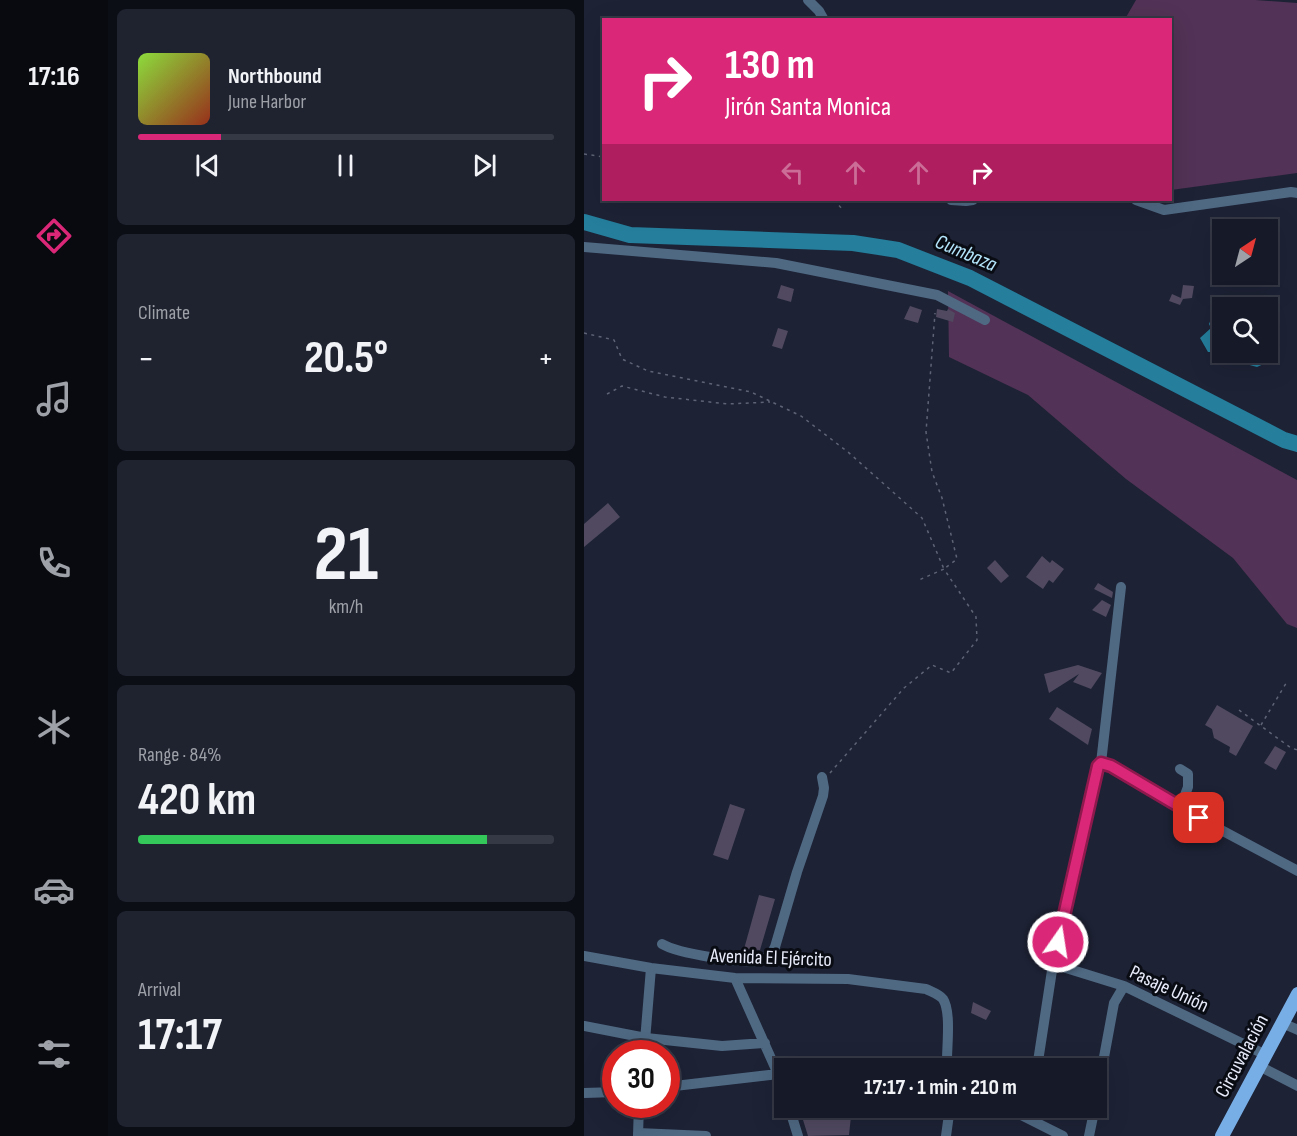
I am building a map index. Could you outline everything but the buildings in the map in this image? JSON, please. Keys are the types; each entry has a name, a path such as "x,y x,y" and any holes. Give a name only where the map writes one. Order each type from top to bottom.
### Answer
{"main road":[{"name":"Circuvalación","path":"1222,1136 1298,994"}],"street":[{"path":"808,0 823,18"},
{"path":"1139,201 1164,210 1291,192 1298,194"},
{"path":"584,247 776,263 937,295 985,320"},
{"path":"1039,1058 1053,963 1098,766 1101,763 1121,587"},
{"path":"1101,763 1111,766 1180,808 1298,871"},
{"path":"1180,769 1188,774 1188,787 1180,808"},
{"path":"662,944 678,951 721,958 759,961 769,956 775,947 823,796 822,777"},
{"name":"Avenida El Ejército","path":"584,957 734,978 848,979 926,989 938,994 943,999 947,1010 947,1058"},
{"name":"Pasaje Unión","path":"1053,963 1124,986 1262,1061 1298,1086"},
{"path":"646,1038 651,968"},
{"path":"734,978 774,1064"},
{"path":"1104,1058 1114,1003 1124,986"},
{"path":"1282,1023 1298,1030"},
{"path":"584,1026 646,1038 722,1046 765,1043"},
{"path":"680,1085 774,1074"},
{"path":"584,1093 602,1092"},
{"path":"639,1118 638,1134 706,1136"},
{"path":"792,1118 798,1136"},
{"path":"946,1136 948,1118"},
{"path":"1089,1136 1093,1118"},
{"path":"1030,1119 1063,1136"}],"path":[{"path":"584,154 602,157"},
{"path":"835,201 843,210"},
{"path":"919,580 957,559 942,498 932,472 926,432 935,313"},
{"path":"584,333 614,340 622,359 648,371 751,392 801,416 824,432 922,518 944,568 976,617 977,640 951,673 932,665 904,688 831,773 822,777"},
{"path":"607,394 622,386 665,397 728,404 772,402"},
{"path":"1260,726 1288,680"},
{"path":"1239,710 1291,748 1298,750"}],"shaded area":[{"path":"1136,0 1255,0 1297,3 1297,173 1172,190 1172,18 1126,18"},
{"path":"948,291 1297,480 1297,628 1287,624 1233,558 1126,479 1028,395 949,357"}],"water":[{"path":"1212,317 1212,352 1208,352 1200,338 1211,328 1209,324"},
{"path":"1245,363 1266,363 1257,367"}],"waterway":[{"name":"Cumbaza","path":"584,222 630,235 853,243 898,250 970,278 1284,440 1298,444"}],"route":[{"path":"1058,942 1098,766 1101,763 1111,766 1199,818"}]}
